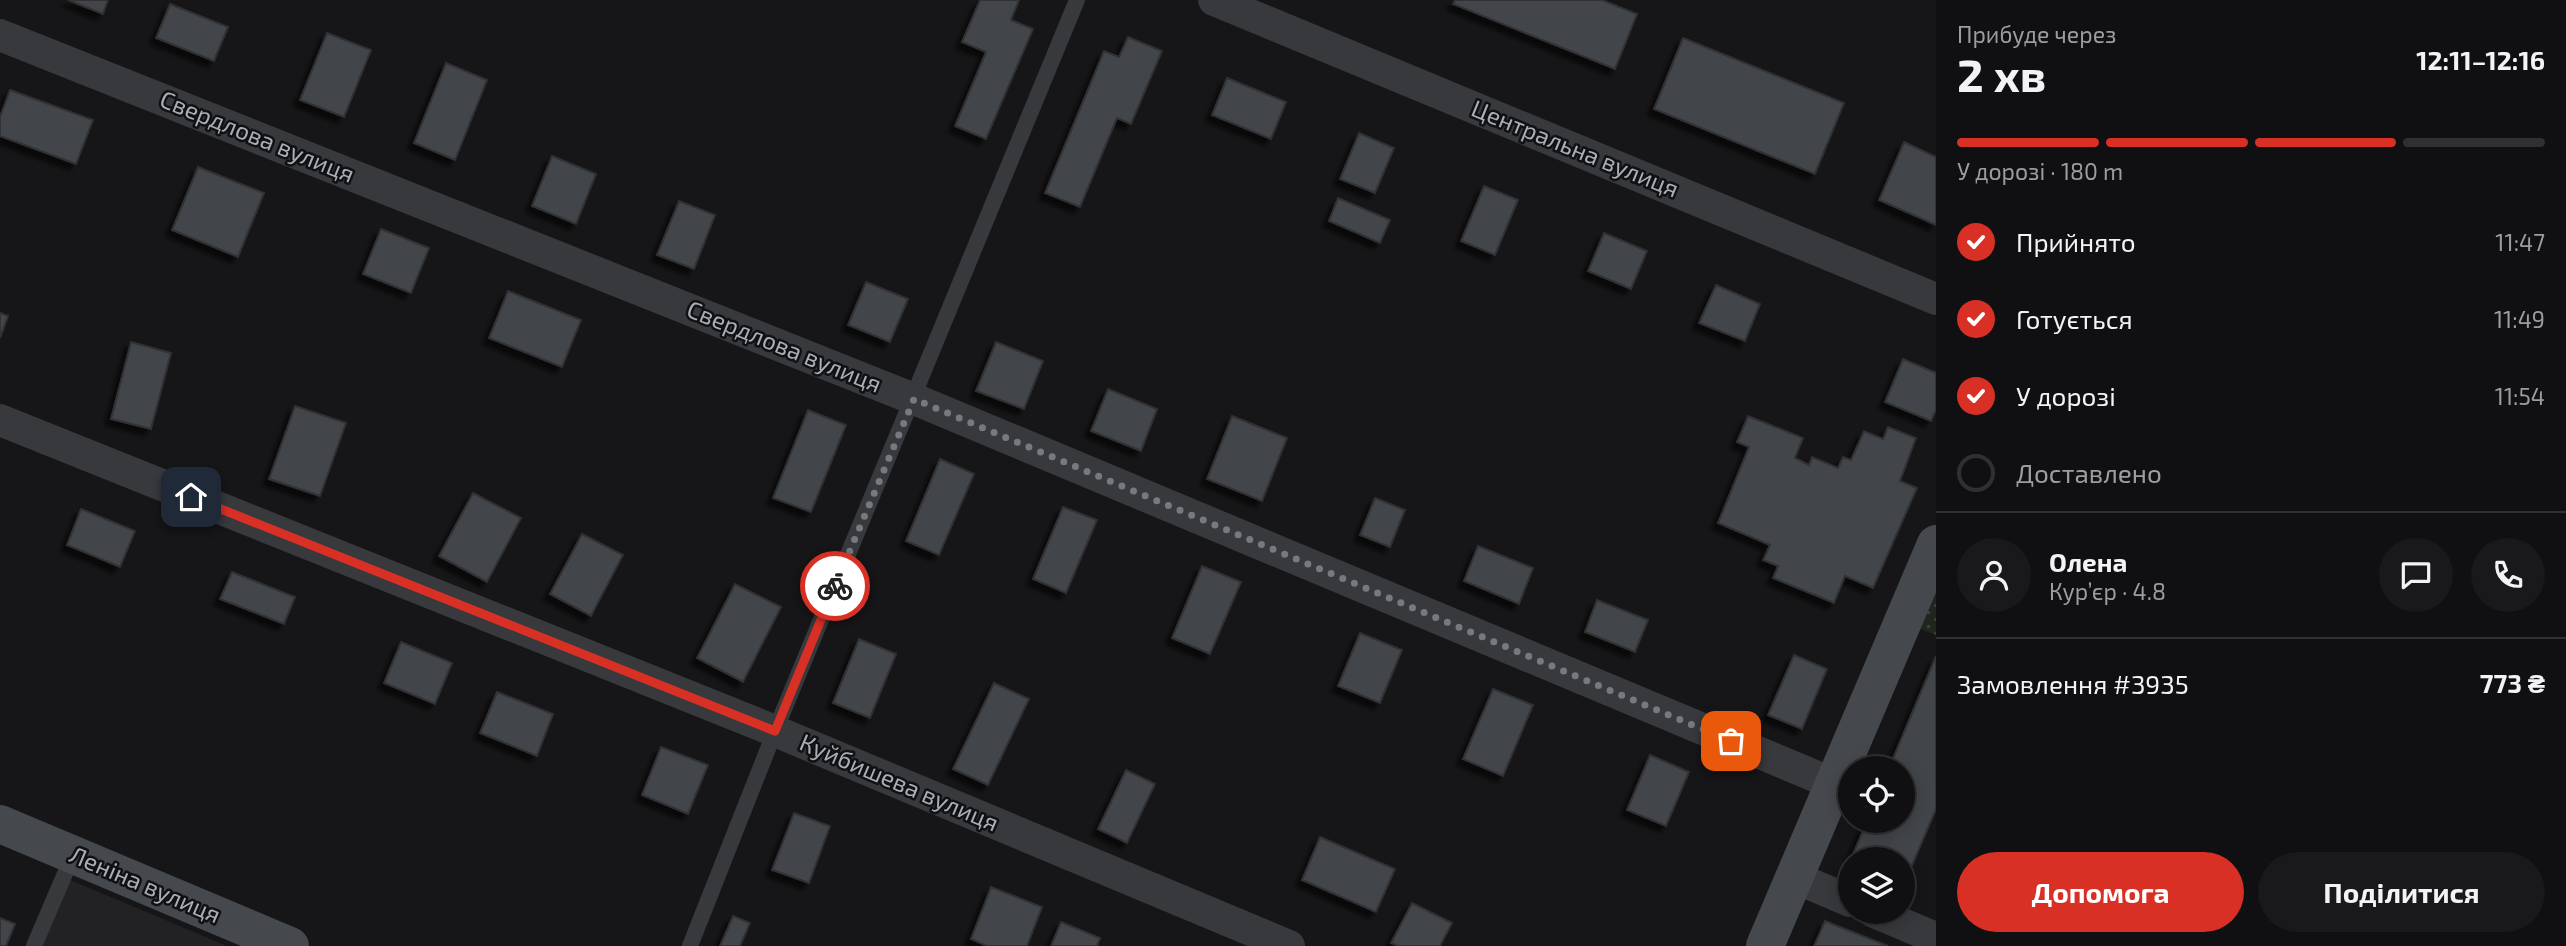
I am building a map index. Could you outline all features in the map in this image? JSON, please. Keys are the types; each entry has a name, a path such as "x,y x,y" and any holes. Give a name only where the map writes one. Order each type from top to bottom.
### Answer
{"main road":[{"path":"1765,946 1936,544"},
{"name":"Леніна вулиця","path":"0,824 290,946"}],"street":[{"name":"Центральна вулиця","path":"1214,0 1936,299"},
{"name":"Свердлова вулиця","path":"0,35 914,399 1834,784"},
{"name":"Куйбишева вулиця","path":"0,420 775,731 1289,946"},
{"path":"1794,877 1838,896"},
{"path":"1903,924 1936,938"}],"lane":[{"path":"690,946 775,731 1077,0"},
{"path":"34,946 73,855"}],"shaded area":[{"path":"1936,592 1936,635 1920,629"},
{"path":"63,877 227,946 34,946"}],"building":[{"path":"68,0 108,0 103,14"},
{"path":"980,0 1019,0 1011,20 1033,29 986,139 955,126 986,52 962,42"},
{"path":"1455,0 1602,0 1637,14 1615,69 1453,4"},
{"path":"170,4 228,27 214,61 156,38"},
{"path":"327,33 371,50 344,117 300,100"},
{"path":"1128,37 1162,51 1131,124 1117,118 1080,207 1045,193 1104,51 1119,57"},
{"path":"1683,38 1844,103 1815,174 1654,109"},
{"path":"446,63 487,80 455,160 414,143"},
{"path":"1227,78 1286,102 1271,139 1212,115"},
{"path":"10,90 93,120 76,164 0,136 0,117"},
{"path":"1359,133 1394,148 1375,193 1340,179"},
{"path":"1904,142 1936,157 1936,225 1879,200"},
{"path":"552,156 596,174 576,224 532,206"},
{"path":"198,167 264,193 238,257 172,230"},
{"path":"1484,186 1518,200 1495,255 1461,241"},
{"path":"1338,198 1390,220 1380,243 1329,221"},
{"path":"679,201 715,215 694,269 657,255"},
{"path":"381,229 429,248 411,293 363,274"},
{"path":"1604,233 1647,251 1631,289 1588,271"},
{"path":"866,282 908,299 890,342 848,325"},
{"path":"1716,285 1760,304 1745,341 1699,323"},
{"path":"508,291 581,320 562,367 489,338"},
{"path":"0,313 8,316 0,338"},
{"path":"131,342 171,353 151,429 111,419"},
{"path":"996,342 1043,361 1024,409 976,391"},
{"path":"1903,359 1936,373 1936,410 1931,421 1885,402"},
{"path":"1108,389 1157,409 1141,451 1091,431"},
{"path":"295,406 346,423 320,496 269,479"},
{"path":"808,410 846,425 811,512 773,498"},
{"path":"1232,416 1287,438 1262,501 1207,479"},
{"path":"1748,416 1803,438 1795,458 1809,465 1812,457 1838,468 1843,457 1851,460 1864,431 1883,439 1888,427 1916,438 1900,481 1917,488 1873,588 1845,576 1834,603 1773,578 1778,566 1763,560 1770,545 1718,523 1749,447 1737,442"},
{"path":"940,459 974,474 939,555 906,541"},
{"path":"473,493 521,518 487,582 439,556"},
{"path":"1375,498 1405,510 1390,547 1360,535"},
{"path":"1063,507 1097,520 1066,593 1033,579"},
{"path":"81,509 135,531 120,567 67,545"},
{"path":"582,534 623,555 591,616 550,594"},
{"path":"1478,546 1533,568 1519,604 1464,581"},
{"path":"1202,566 1241,582 1210,654 1172,638"},
{"path":"232,572 295,597 284,624 220,599"},
{"path":"735,584 781,607 743,682 697,658"},
{"path":"1597,600 1648,620 1635,652 1585,632"},
{"path":"1360,633 1402,650 1380,703 1338,686"},
{"path":"859,639 896,654 870,718 833,703"},
{"path":"401,642 452,663 435,704 384,683"},
{"path":"1794,655 1827,669 1802,729 1768,715"},
{"path":"1936,656 1936,809 1915,858 1915,847 1856,847 1862,833 1915,833 1915,756 1894,756"},
{"path":"994,683 1029,699 988,785 953,769"},
{"path":"1493,689 1533,705 1503,776 1463,759"},
{"path":"497,692 553,714 537,756 480,733"},
{"path":"661,747 708,765 688,814 642,795"},
{"path":"1650,755 1689,772 1666,826 1627,810"},
{"path":"1126,770 1155,784 1127,843 1098,829"},
{"path":"794,813 830,826 809,883 772,870"},
{"path":"1320,837 1395,869 1376,912 1302,880"},
{"path":"991,887 1042,907 1027,946 987,946 971,939"},
{"path":"1412,903 1452,923 1440,946 1398,946 1391,943"},
{"path":"733,916 750,923 740,946 720,946"},
{"path":"0,918 15,924 6,946 0,946"},
{"path":"1825,921 1888,946 1814,946"},
{"path":"1061,922 1100,938 1097,946 1051,946"}],"way so far":[{"path":"835,586 914,399 1731,741"}],"route":[{"path":"191,497 775,731 835,586"}]}
